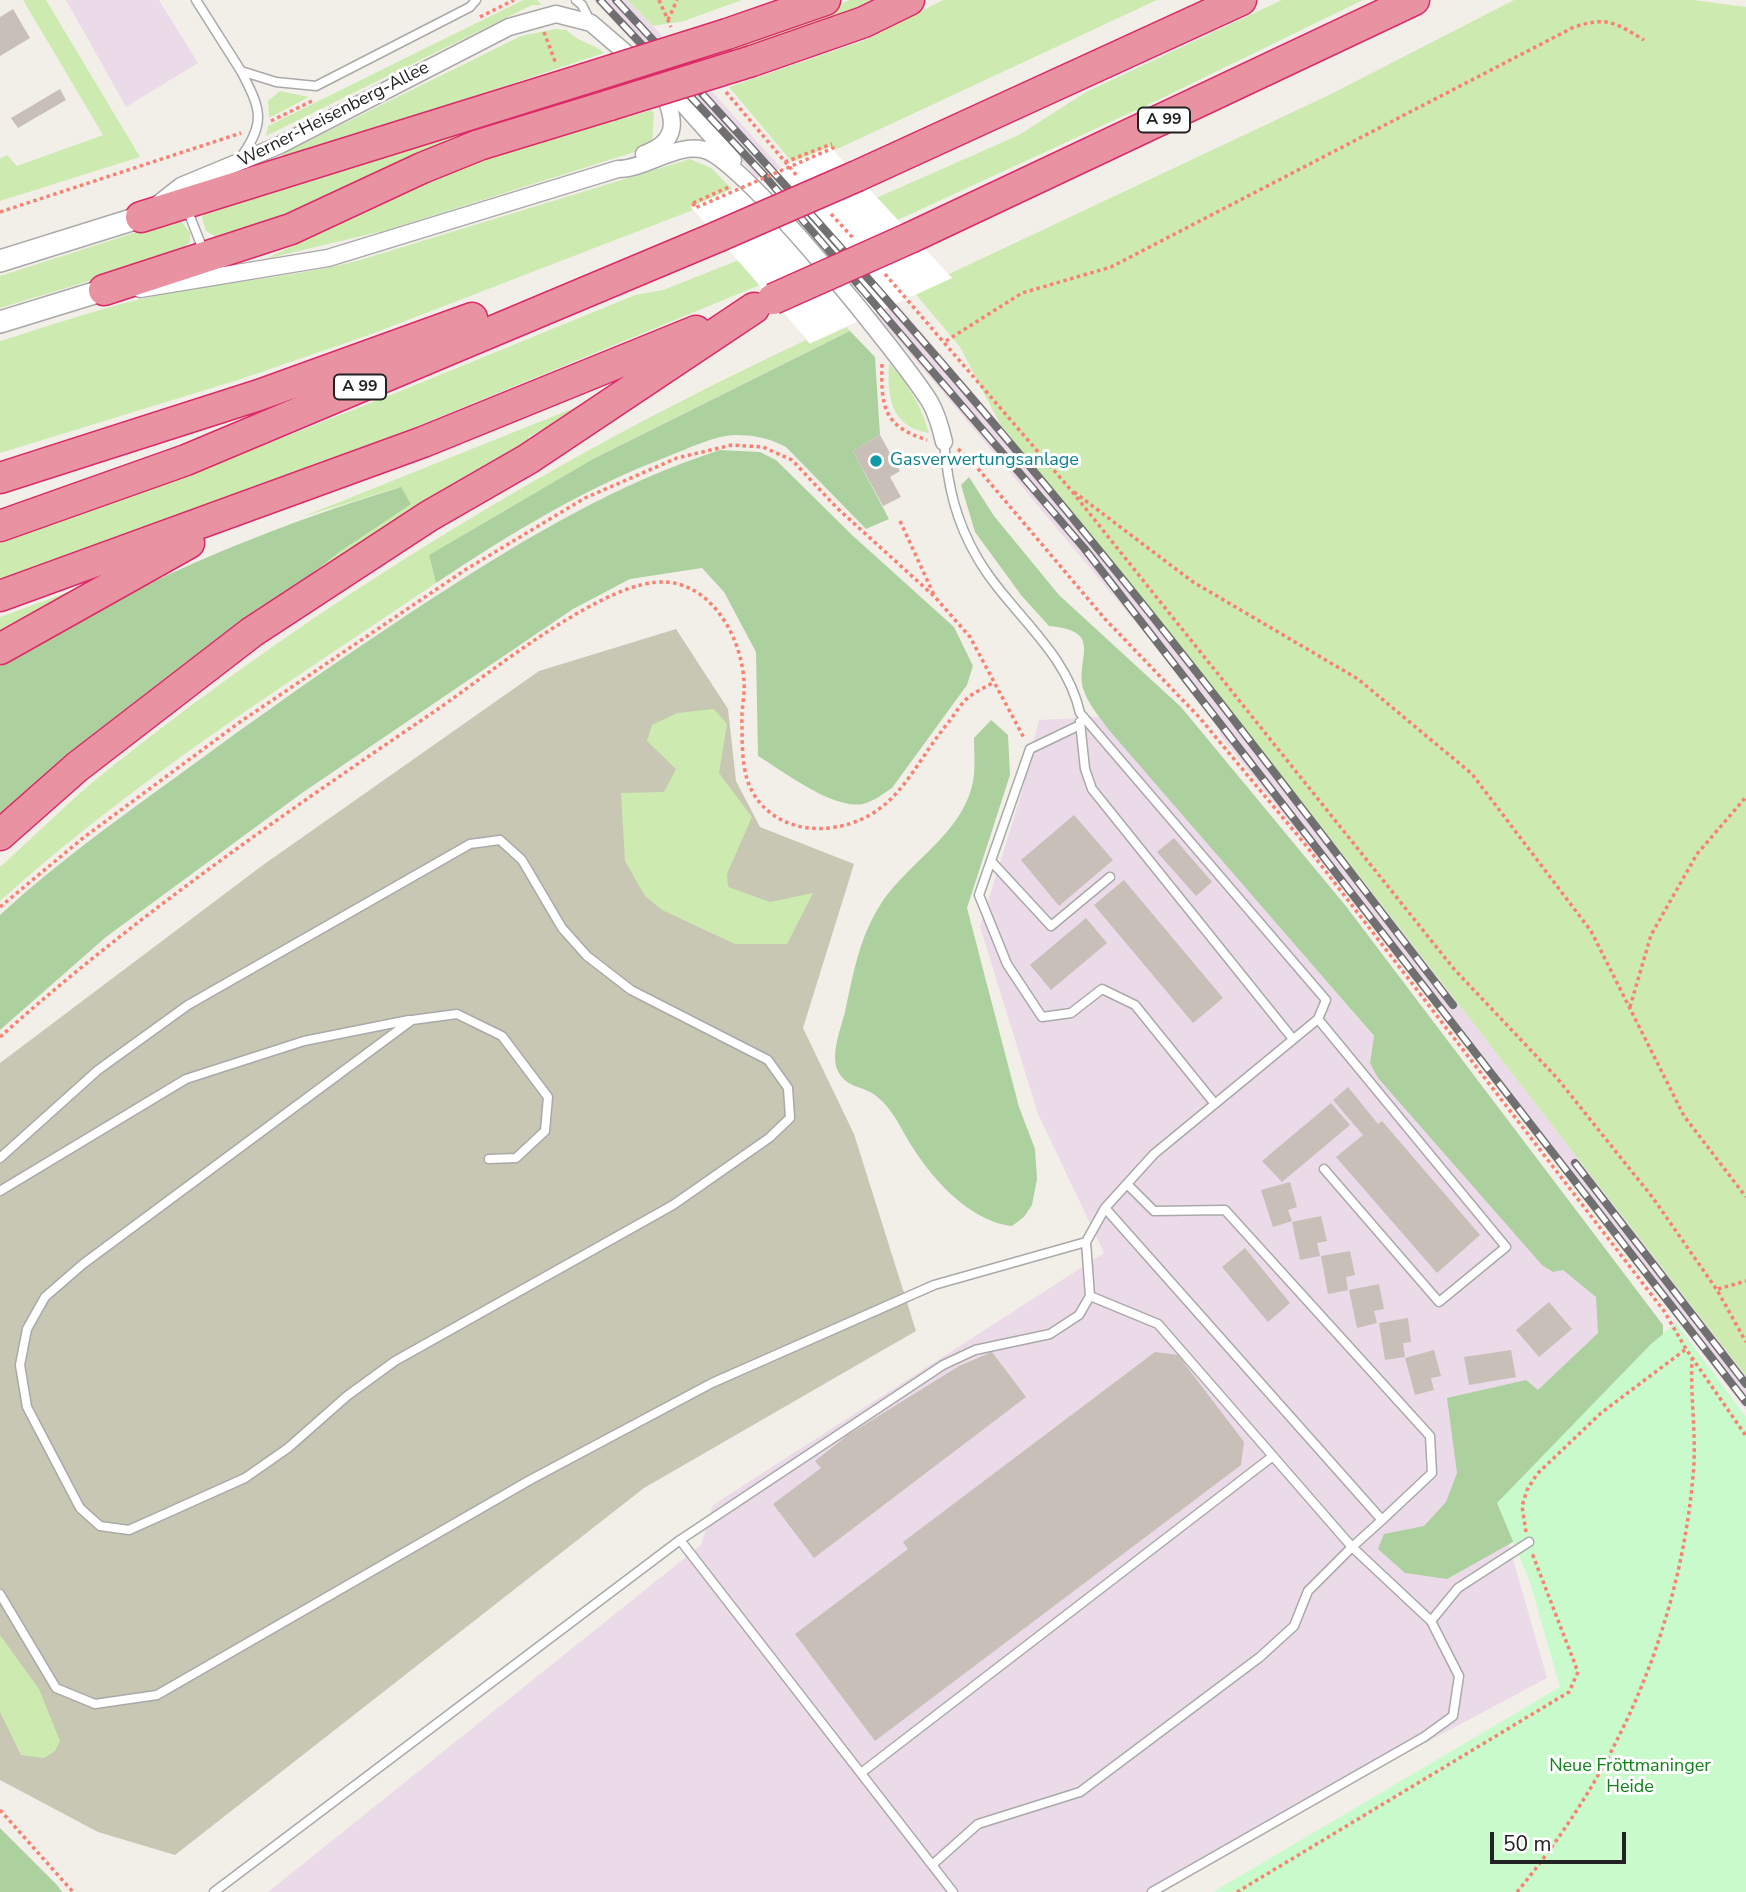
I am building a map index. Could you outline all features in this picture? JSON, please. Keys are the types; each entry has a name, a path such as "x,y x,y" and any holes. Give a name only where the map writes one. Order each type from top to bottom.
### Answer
{"highway":[{"path":"141,217 572,74 727,34 825,0"},
{"path":"104,290 321,218 422,168 479,145 752,61 864,22 909,0"},
{"name":"A 99","path":"0,526 186,460 705,222 845,162 906,154 1241,0"},
{"name":"A 99","path":"0,596 423,442 763,304 912,237 1414,0"},
{"path":"0,478 397,348 705,222"},
{"path":"0,835 77,767 252,632 429,516 528,459 763,304"},
{"path":"0,649 258,502"}],"street":[{"name":"Werner-Heisenberg-Allee","path":"0,261 141,217 181,186 235,165 509,27 556,14 591,23 657,79 733,159 741,175"},
{"name":"Werner-Heisenberg-Allee","path":"618,169 629,160 660,147 670,134 671,109 657,79"},
{"name":"Werner-Heisenberg-Allee","path":"0,322 104,290 149,289 328,258 618,169 632,169 687,149 704,149 741,175"},
{"path":"741,175 899,356 932,405 944,442"}],"lane":[{"path":"196,0 241,71 259,109 259,127 235,165"},
{"path":"241,71 276,82 316,86 470,7 476,0"},
{"path":"576,0 582,5 591,23"},
{"path":"185,203 206,258"},
{"path":"214,1892 680,1539 943,1365 975,1350 1050,1334 1079,1315 1090,1296 1086,1242 1105,1208 1154,1154 1318,1019 1326,1000 1080,713 1057,659 978,559 949,493 944,442"},
{"path":"1080,713 1085,769 1092,789 1293,1039"},
{"path":"1080,725 1030,749 979,895 1007,964 1042,1017 1071,1013 1102,989 1135,1005 1215,1104"},
{"path":"0,1158 98,1070 188,1005 470,844 500,840 522,860 562,928 587,956 631,990 768,1060 788,1088 790,1118 769,1138 673,1205 395,1362 347,1396 288,1448 245,1478 129,1530 100,1526 80,1508 27,1407 20,1365 27,1329 45,1297 83,1264 412,1020"},
{"path":"991,861 1051,926 1110,877"},
{"path":"0,1191 186,1079 304,1041 457,1014 502,1036 548,1097 545,1131 516,1158 489,1159"},
{"path":"1318,1019 1506,1247 1439,1302 1324,1169"},
{"path":"932,1865 978,1824 1080,1792 1260,1657 1294,1626 1308,1591 1432,1473 1430,1436 1225,1210 1154,1211 1127,1184"},
{"path":"1105,1208 1382,1520"},
{"path":"0,1594 57,1688 95,1704 157,1695 530,1480 712,1383 934,1285 1086,1242"},
{"path":"1090,1296 1158,1324 1352,1547 1431,1621 1459,1676 1452,1716 1424,1737 1152,1892"},
{"path":"861,1773 1273,1456"},
{"path":"680,1539 953,1892"},
{"path":"1431,1621 1458,1588 1529,1542"}],"path":[{"path":"659,0 667,22 674,30"},
{"path":"667,22 677,0"},
{"path":"540,17 572,74"},
{"path":"946,341 1022,293 1111,267 1574,27 1595,20 1611,21 1644,40"},
{"path":"725,91 803,182"},
{"path":"729,188 705,222 695,208 834,148 845,162"},
{"path":"785,162 845,162"},
{"path":"830,212 856,242"},
{"path":"883,272 946,341 1070,489 1454,969 1557,1077 1653,1198 1717,1290 1746,1342"},
{"path":"944,442 960,450 974,464 1105,619 1199,717 1304,844 1664,1311 1686,1349 1746,1436"},
{"path":"0,907 83,838 240,722 465,570 585,498 677,458 732,445 763,447 792,460 837,508 935,597 970,637 1030,749"},
{"path":"1070,489 1193,582 1358,679 1472,774 1591,932 1684,1116 1746,1197"},
{"path":"900,520 935,597"},
{"path":"0,1037 62,980 293,808 575,615 631,587 665,582 691,588 714,605 732,632 744,680 742,722 747,780 764,807 784,822 808,830 853,825 891,802 968,697 994,682"},
{"path":"1629,1008 1650,935 1697,854 1746,797"},
{"path":"1717,1290 1746,1281"},
{"path":"1237,1892 1569,1692 1578,1672 1537,1572 1522,1506 1527,1490 1537,1474 1601,1413 1686,1349"},
{"path":"1517,1892 1573,1821 1602,1771 1637,1698 1672,1602 1693,1477 1692,1357"},
{"path":"0,1810 73,1892"}],"shaded area":[{"path":"66,0 159,0 198,63 126,107"},
{"path":"593,0 627,0 653,26 779,166 1000,424 1279,772 1746,1376 1746,1410 1441,1012 1220,735 1220,725 1158,649 941,390 690,101"},
{"path":"676,629 728,709 736,781 760,827 854,864 803,1028 854,1134 916,1331 644,1488 175,1855 98,1832 0,1780 0,1063 263,865 539,671"},
{"path":"1100,717 1374,1037 1370,1063 1650,1345 1497,1503 1547,1678 1146,1892 268,1892 701,1545 713,1505 1104,1253 1038,1114 980,927 1021,795 1039,720"}],"green space":[{"path":"23,0 46,0 140,157 0,201 0,159 7,155 17,166 103,135"},
{"path":"523,0 537,0 542,5 532,5 266,136 268,126"},
{"path":"627,0 742,0 684,21 653,26"},
{"path":"849,0 879,0 858,10 715,58 710,53 819,15"},
{"path":"943,0 1157,0 835,150 829,147 792,162 729,87 868,39"},
{"path":"1282,0 1363,0 1158,100 876,230 858,206 1019,135 1086,92"},
{"path":"1514,0 1693,0 1746,7 1746,1376 1279,772 1000,424 960,347 913,291 1329,95"},
{"path":"555,29 567,30 604,53 283,160 282,154 521,36"},
{"path":"620,80 625,87 304,210 220,239 206,231 202,218 206,210"},
{"path":"280,91 309,97 269,118 268,101"},
{"path":"652,110 652,143 641,150 387,230 265,259 473,161 619,114 623,118"},
{"path":"690,159 711,168 732,189 691,207 693,210 369,335 238,380 0,453 0,341 139,299 310,271 360,260"},
{"path":"171,221 182,222 190,233 190,242 178,254 0,308 0,276"},
{"path":"767,249 784,275 372,445 0,581 0,541 240,454 635,295 663,290"},
{"path":"847,327 850,331 593,459 429,555 436,583 157,774 51,857 0,901 0,867 68,804 191,706 359,588 446,533 623,431 806,340 810,344"},
{"path":"850,331 875,357 880,435 853,451 889,519 866,529 786,447 755,436 727,436 702,443 638,469 578,497 521,529 436,583 429,555 593,459"},
{"path":"889,363 913,395 929,433 916,430 899,417 890,398"},
{"path":"594,400 578,412 528,437 533,446 243,629 338,553 411,503 400,487 302,517"},
{"path":"720,450 760,452 776,460 852,535 954,627 973,666 967,685 892,788 863,804 837,801 809,788 758,756 756,652 724,592 702,568 630,579 573,609 302,793 106,937 0,1030 0,915 77,850 269,710 473,573 610,495 682,463"},
{"path":"969,477 994,516 1059,595 1181,707 1345,905 1663,1325 1663,1340 1517,1496 1513,1542 1447,1579 1405,1573 1378,1549 1384,1534 1424,1526 1446,1502 1457,1473 1447,1398 1526,1380 1538,1390 1598,1333 1596,1297 1563,1270 1553,1272 1542,1265 1378,1078 1370,1063 1374,1036 1108,729 1084,691 1083,641 1067,629 1049,626 1021,595 975,532 961,485"},
{"path":"401,487 411,504 338,553 0,823 0,666 96,610 194,563 295,522"},
{"path":"96,582 0,642 0,617"},
{"path":"714,709 727,724 719,773 752,817 727,874 728,887 770,902 813,893 787,944 735,944 662,910 645,896 625,861 621,793 664,792 676,769 647,741 652,725 677,713"},
{"path":"991,720 1008,735 1010,775 967,908 1019,1107 1035,1149 1037,1179 1032,1205 1024,1217 1012,1226 979,1215 949,1192 923,1163 884,1103 870,1092 844,1080 835,1062 837,1040 866,932 891,890 934,846 960,814 974,775 974,738"},
{"name":"Neue Fröttmaninger Heide","path":"1676,1323 1746,1417 1746,1892 1213,1892 1560,1687 1530,1582 1497,1503 1650,1345"},
{"path":"0,1635 39,1689 60,1741 55,1751 44,1758 21,1755 0,1712"},
{"path":"0,1828 57,1885 62,1892 0,1892"}],"pier":[{"path":"830,147 952,278 810,343 691,207"}],"building":[{"path":"13,9 30,38 0,56 0,17"},
{"path":"60,89 66,100 18,128 11,118"},
{"name":"Gasverwertungsanlage","path":"880,435 900,471 890,477 901,497 883,506 853,451"},
{"path":"1074,815 1113,860 1059,906 1021,860"},
{"path":"1174,838 1212,882 1196,896 1157,852"},
{"path":"1124,880 1223,998 1193,1023 1094,905"},
{"path":"1086,918 1107,943 1051,990 1030,965"},
{"path":"1348,1087 1378,1124 1382,1121 1480,1235 1437,1273 1336,1157 1363,1135 1333,1100"},
{"path":"1331,1103 1350,1125 1282,1182 1262,1161"},
{"path":"1290,1182 1297,1207 1288,1210 1292,1221 1273,1227 1261,1190"},
{"path":"1321,1216 1327,1241 1317,1243 1320,1256 1300,1260 1292,1222"},
{"path":"1245,1248 1290,1303 1268,1322 1222,1267"},
{"path":"1350,1251 1355,1275 1346,1277 1348,1290 1328,1294 1321,1256"},
{"path":"1379,1284 1384,1309 1374,1311 1377,1323 1357,1328 1349,1290"},
{"path":"1549,1302 1572,1329 1539,1357 1516,1330"},
{"path":"1408,1318 1411,1342 1403,1343 1405,1357 1385,1360 1379,1323"},
{"path":"1434,1350 1441,1376 1431,1378 1434,1390 1415,1395 1405,1358"},
{"path":"1511,1350 1516,1377 1469,1385 1464,1357"},
{"path":"992,1352 1026,1397 814,1558 773,1504 821,1468 815,1461 848,1435 959,1366"},
{"path":"1155,1352 1178,1355 1244,1442 1241,1465 875,1741 795,1634 908,1549 903,1542"}],"railway":[{"path":"600,0 764,175 1084,548 1746,1402"},
{"path":"616,0 857,265 1032,469 1182,653 1453,1005"},
{"path":"1575,1163 1746,1384"}],"place":[{"name":"Gasverwertungsanlage","path":"876,461"}]}
